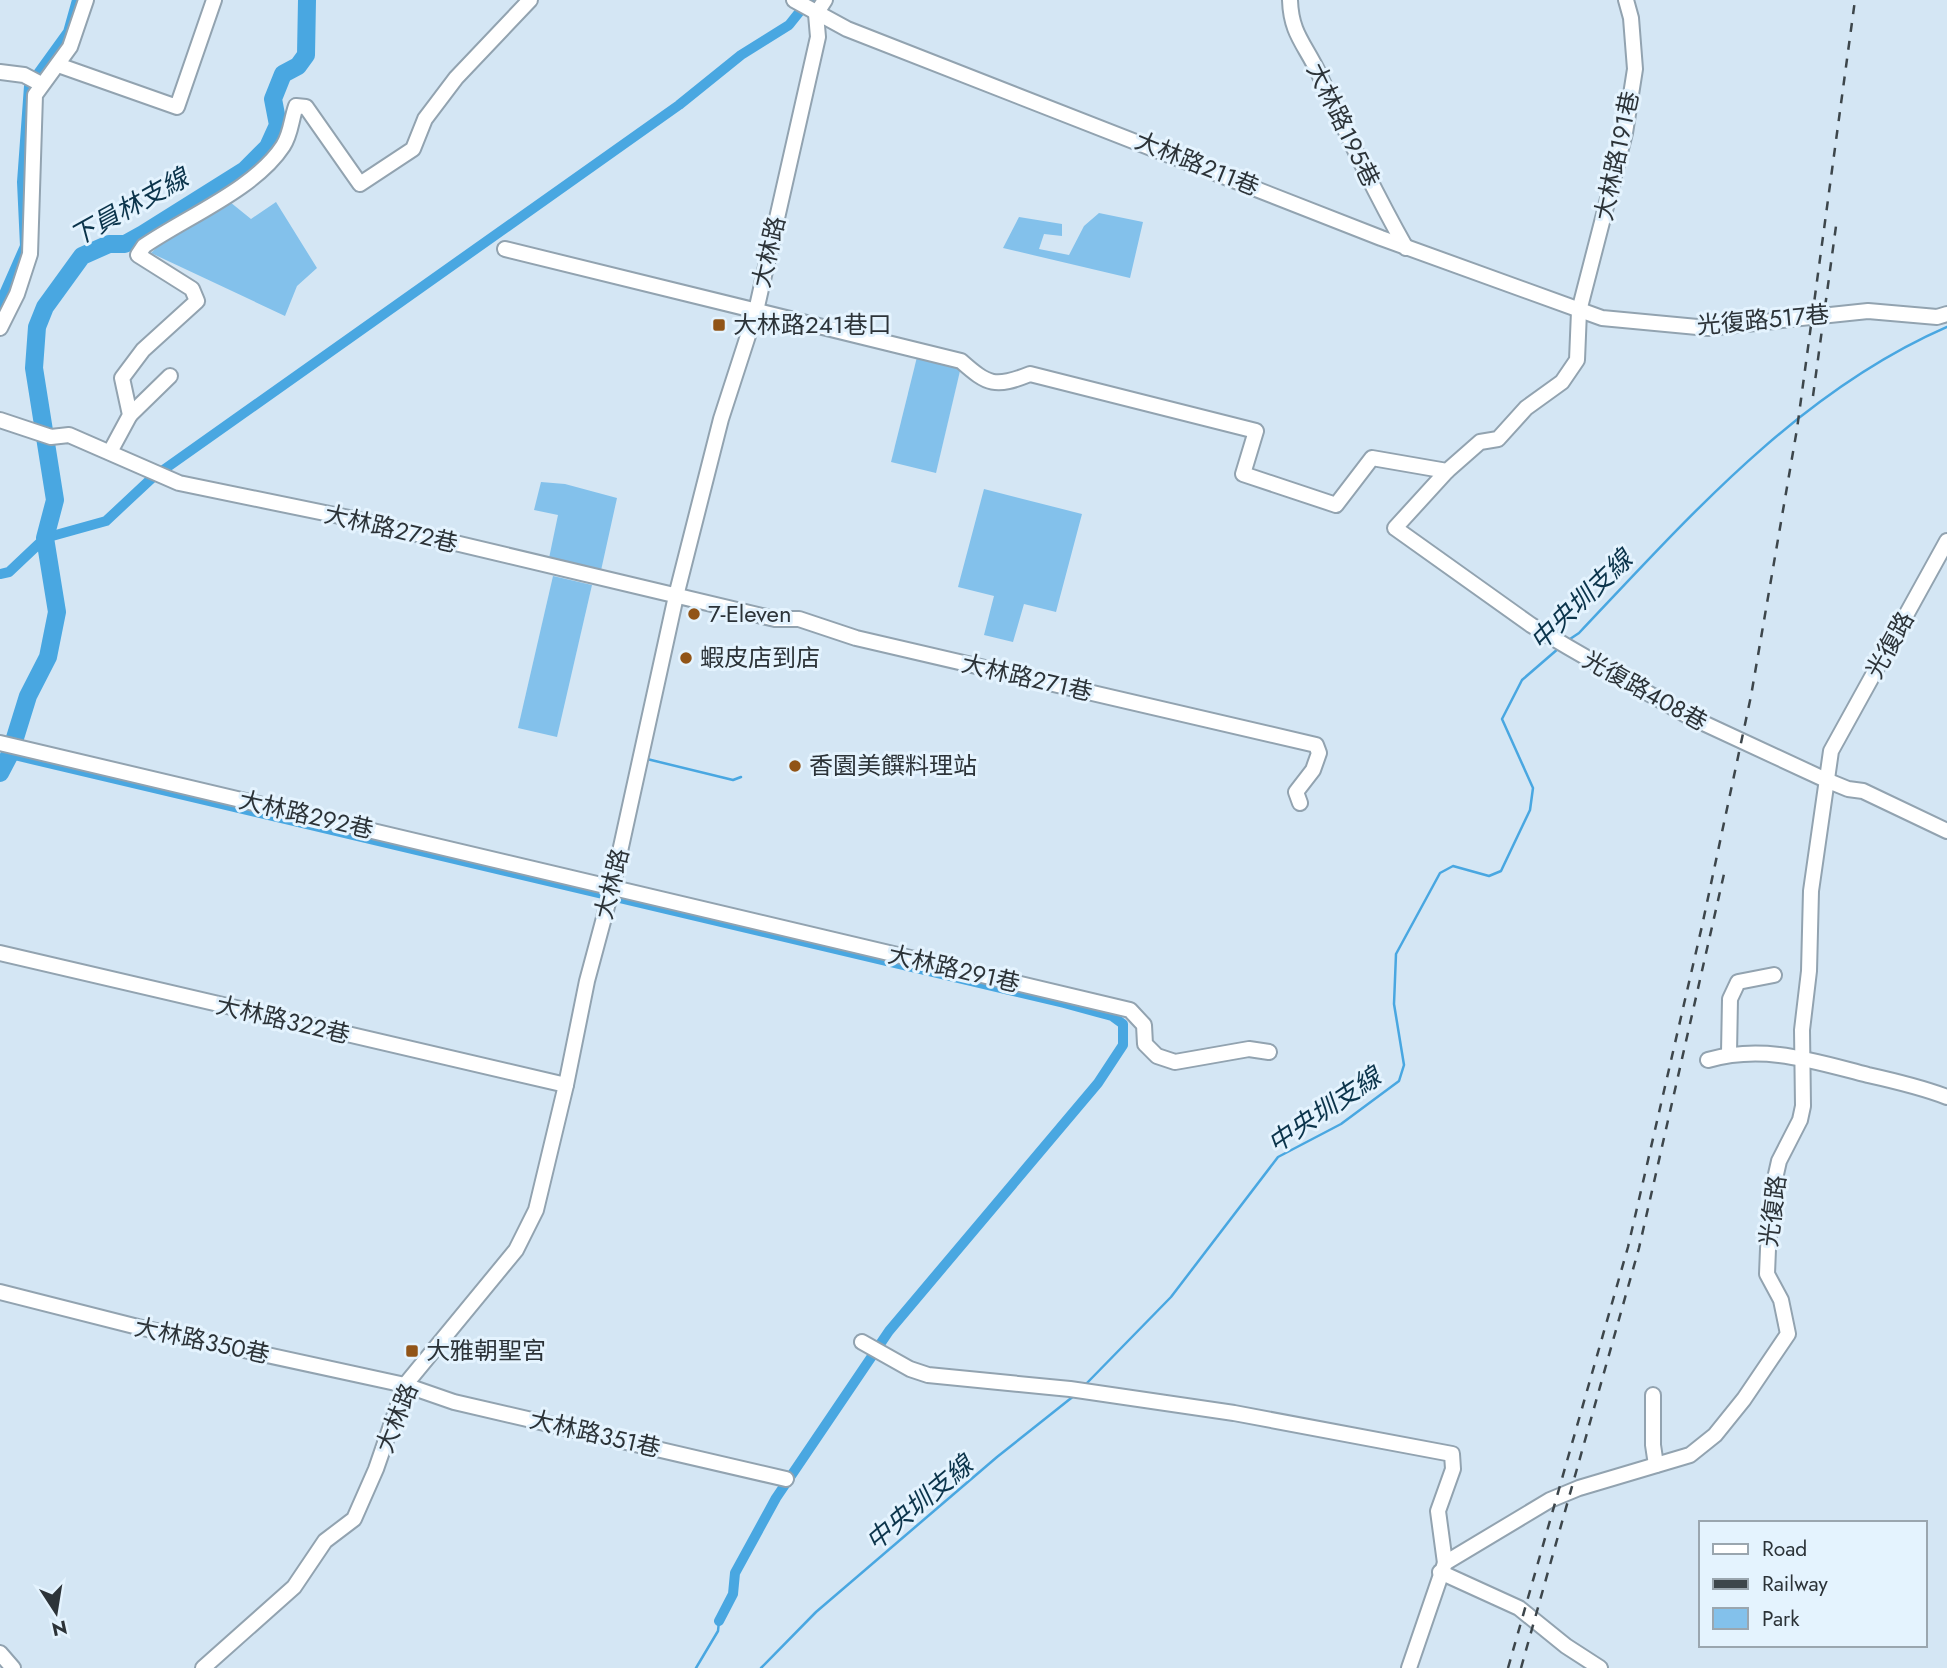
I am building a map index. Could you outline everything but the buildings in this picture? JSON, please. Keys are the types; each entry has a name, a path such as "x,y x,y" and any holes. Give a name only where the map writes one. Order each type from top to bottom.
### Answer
{"street":[{"path":"0,328 17,294 30,254 33,106 41,84 58,65 80,24 86,0"},
{"path":"58,65 177,107 214,0"},
{"path":"130,415 122,378 142,350 197,301 192,289 138,255 144,246 239,189 267,166 287,138 296,106 306,107 360,184 413,149 425,119 456,78 530,0"},
{"name":"大林路211巷","path":"794,0 816,14 1406,248 1579,311"},
{"path":"816,14 825,0"},
{"name":"大林路195巷","path":"1290,0 1290,23 1312,61 1363,169 1406,248"},
{"name":"大林路191巷","path":"1447,471 1480,442 1498,439 1526,408 1562,382 1577,360 1579,311 1625,133 1635,69 1631,18 1626,0"},
{"name":"大林路","path":"203,1668 295,1587 325,1541 354,1519 376,1469 405,1385 519,1245 536,1210 566,1085 587,981 612,888 676,596 721,419 755,311 818,37 816,14"},
{"path":"0,72 24,75 41,84"},
{"path":"505,249 961,360 984,381 993,384 1030,374 1256,431 1242,474 1336,505 1372,458 1447,471"},
{"name":"光復路517巷","path":"1579,311 1602,317 1708,328 1868,311 1937,317 1947,314"},
{"path":"110,452 130,415 170,376"},
{"name":"大林路272巷","path":"0,420 51,437 69,435 179,483 354,519 676,596"},
{"name":"光復路408巷","path":"1447,471 1395,528 1531,625 1686,715 1826,780 1848,789 1863,791 1947,831"},
{"name":"光復路","path":"1442,1567 1550,1500 1579,1488 1690,1455 1715,1435 1744,1399 1788,1334 1781,1300 1767,1274 1772,1192 1779,1161 1800,1120 1802,1106 1811,891 1831,751 1947,541"},
{"name":"大林路271巷","path":"676,596 775,619 799,619 856,638 1315,745 1319,753 1313,770 1296,792 1300,803"},
{"name":"大林路292巷","path":"0,743 612,888"},
{"name":"大林路291巷","path":"612,888 1130,1010 1144,1025 1145,1044 1157,1056 1175,1062 1250,1049 1269,1052"},
{"name":"大林路322巷","path":"0,953 566,1085"},
{"path":"1729,1054 1730,999 1738,982 1774,975"},
{"path":"1707,1060 1729,1054 1759,1051 1802,1056 1912,1084 1947,1097"},
{"name":"大林路350巷","path":"0,1292 138,1327 405,1385"},
{"path":"862,1342 890,1359 928,1375 1079,1391 1234,1413 1452,1454 1453,1469 1438,1511 1442,1567 1409,1668"},
{"name":"大林路351巷","path":"405,1385 454,1402 786,1479"},
{"path":"1653,1395 1653,1445 1656,1465"},
{"path":"1442,1567 1519,1608 1566,1646 1601,1668"},
{"path":"0,1653 13,1668"}],"green space":[{"path":"230,202 251,219 276,202 317,268 297,286 285,316 151,253 170,235"},
{"path":"1099,213 1143,222 1130,278 1003,248 1019,217 1062,224 1062,236 1044,234 1039,249 1069,255 1084,226"},
{"path":"918,353 956,363 960,371 936,473 891,462"},
{"path":"541,482 565,484 617,498 600,575 548,563 558,515 534,510"},
{"path":"984,489 1082,514 1056,612 1024,604 1013,642 984,635 994,596 958,587"},
{"path":"553,576 592,585 557,737 518,728"}],"waterway":[{"path":"0,303 25,246 22,182 29,86 68,32 77,0"},
{"name":"下員林支線","path":"0,773 10,754 28,696 48,657 57,612 45,538 55,500 34,368 37,327 45,307 82,256 109,244 125,244 143,234 245,170 268,147 278,125 273,99 283,74 298,66 306,55 307,0"},
{"path":"0,574 9,572 45,538 106,521 152,478 679,105 741,55 789,25 809,0"},
{"name":"中央圳支線","path":"1567,641 1579,633 1704,502 1794,422 1842,386 1893,354 1947,327"},
{"name":"中央圳支線","path":"1085,1385 1171,1297 1278,1157 1341,1124 1399,1081 1404,1065 1394,1004 1396,954 1440,873 1453,866 1489,876 1501,871 1530,810 1533,788 1502,719 1522,680 1559,648"},
{"path":"10,754 1064,1003 1112,1016 1123,1024 1123,1045 1098,1083 889,1331 776,1498 735,1573 733,1594 719,1621"},
{"path":"647,759 733,780 741,777"},
{"name":"中央圳支線","path":"761,1668 816,1612 997,1457 1075,1395"},
{"path":"696,1668 718,1631 719,1621"}],"railway":[{"path":"1508,1668 1628,1247 1702,926 1751,696 1797,429 1855,0"},
{"path":"1813,396 1836,226"},
{"path":"1521,1668 1639,1248 1724,874"}],"place":[{"name":"大林路241巷口","path":"719,325"},
{"name":"7-Eleven","path":"694,614"},
{"name":"蝦皮店到店","path":"686,658"},
{"name":"香園美饌料理站","path":"795,766"},
{"name":"大雅朝聖宮","path":"412,1351"}]}
